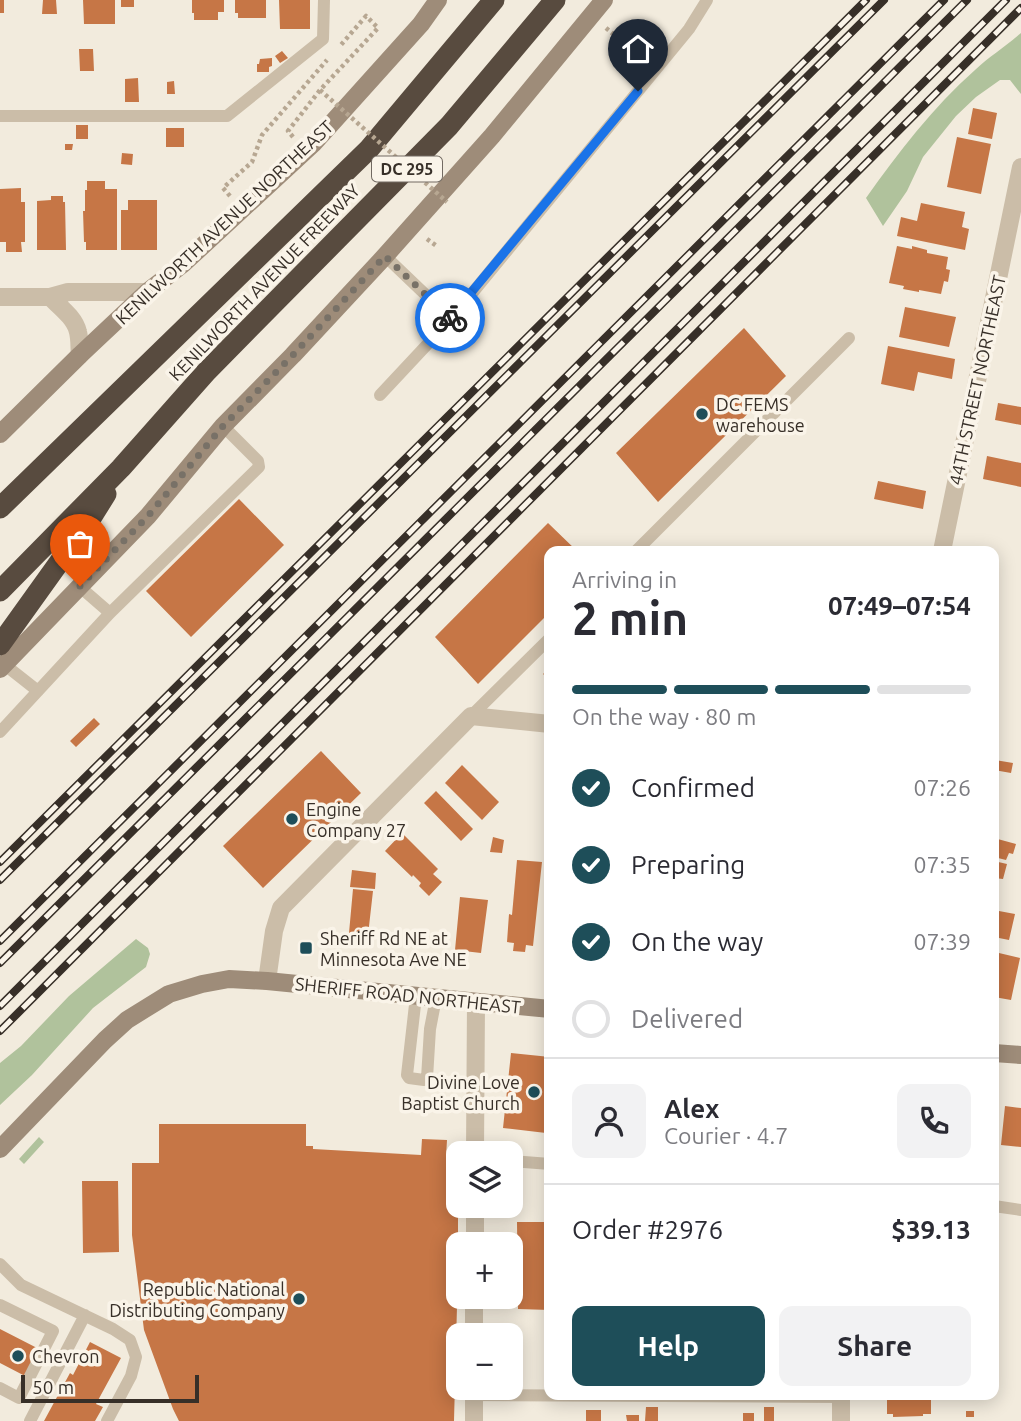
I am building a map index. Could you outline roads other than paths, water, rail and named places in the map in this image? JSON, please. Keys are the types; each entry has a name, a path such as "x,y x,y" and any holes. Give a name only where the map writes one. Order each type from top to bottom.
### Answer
{"highway":[{"name":"KENILWORTH AVENUE FREEWAY","path":"0,508 369,149 494,0"},
{"name":"KENILWORTH AVENUE FREEWAY","path":"0,591 121,468 207,371 449,126 555,0"},
{"path":"2,659 121,468"}],"main road":[{"name":"KENILWORTH AVENUE NORTHEAST","path":"0,434 147,292 183,264 313,145 421,24 438,0"},
{"path":"2,659 80,586 148,516 223,426 385,256 492,136 604,0"},
{"name":"SHERIFF ROAD NORTHEAST","path":"0,1149 127,1020 169,994 202,984 229,979 267,981 544,1008"},
{"path":"999,1053 1021,1055"}],"street":[{"name":"44TH STREET NORTHEAST","path":"943,546 1021,167"},
{"path":"0,297 50,297 68,292 147,292"},
{"path":"50,297 76,326 80,355"},
{"path":"267,981 274,931 281,908 471,716 544,723"},
{"path":"475,1002 475,1141"},
{"path":"474,1400 474,1421"},
{"path":"841,1400 841,1421"}],"lane":[{"path":"0,116 227,116 323,39 324,0"},
{"path":"380,396 451,318 689,29 707,0"},
{"path":"385,256 451,318"},
{"path":"641,546 849,338"},
{"path":"0,732 110,613 259,467 258,461 223,426"},
{"path":"80,586 110,613"},
{"path":"471,716 544,644"},
{"path":"2,659 38,691"},
{"path":"416,996 407,1075 409,1079 427,1079 430,1029 436,998"},
{"path":"523,1162 544,1164"},
{"path":"999,1207 1021,1210"},
{"path":"0,1264 22,1285 130,1340 136,1357 131,1376 107,1421"},
{"path":"0,1305 53,1331 19,1398 0,1388"},
{"path":"30,1421 85,1315"},
{"path":"523,1393 544,1393"}],"railway":[{"path":"0,862 866,0"},
{"path":"0,880 884,0"},
{"path":"0,941 944,0"},
{"path":"0,963 967,0"},
{"path":"0,1006 1006,0"},
{"path":"0,1031 1021,8"}],"place":[{"name":"DC FEMS warehouse","path":"702,414"},
{"name":"Engine Company 27","path":"292,819"},
{"name":"Sheriff Rd NE at Minnesota Ave NE","path":"306,948"},
{"name":"Divine Love Baptist Church","path":"534,1092"},
{"name":"Republic National Distributing Company","path":"299,1299"},
{"name":"Chevron","path":"18,1356"}]}
